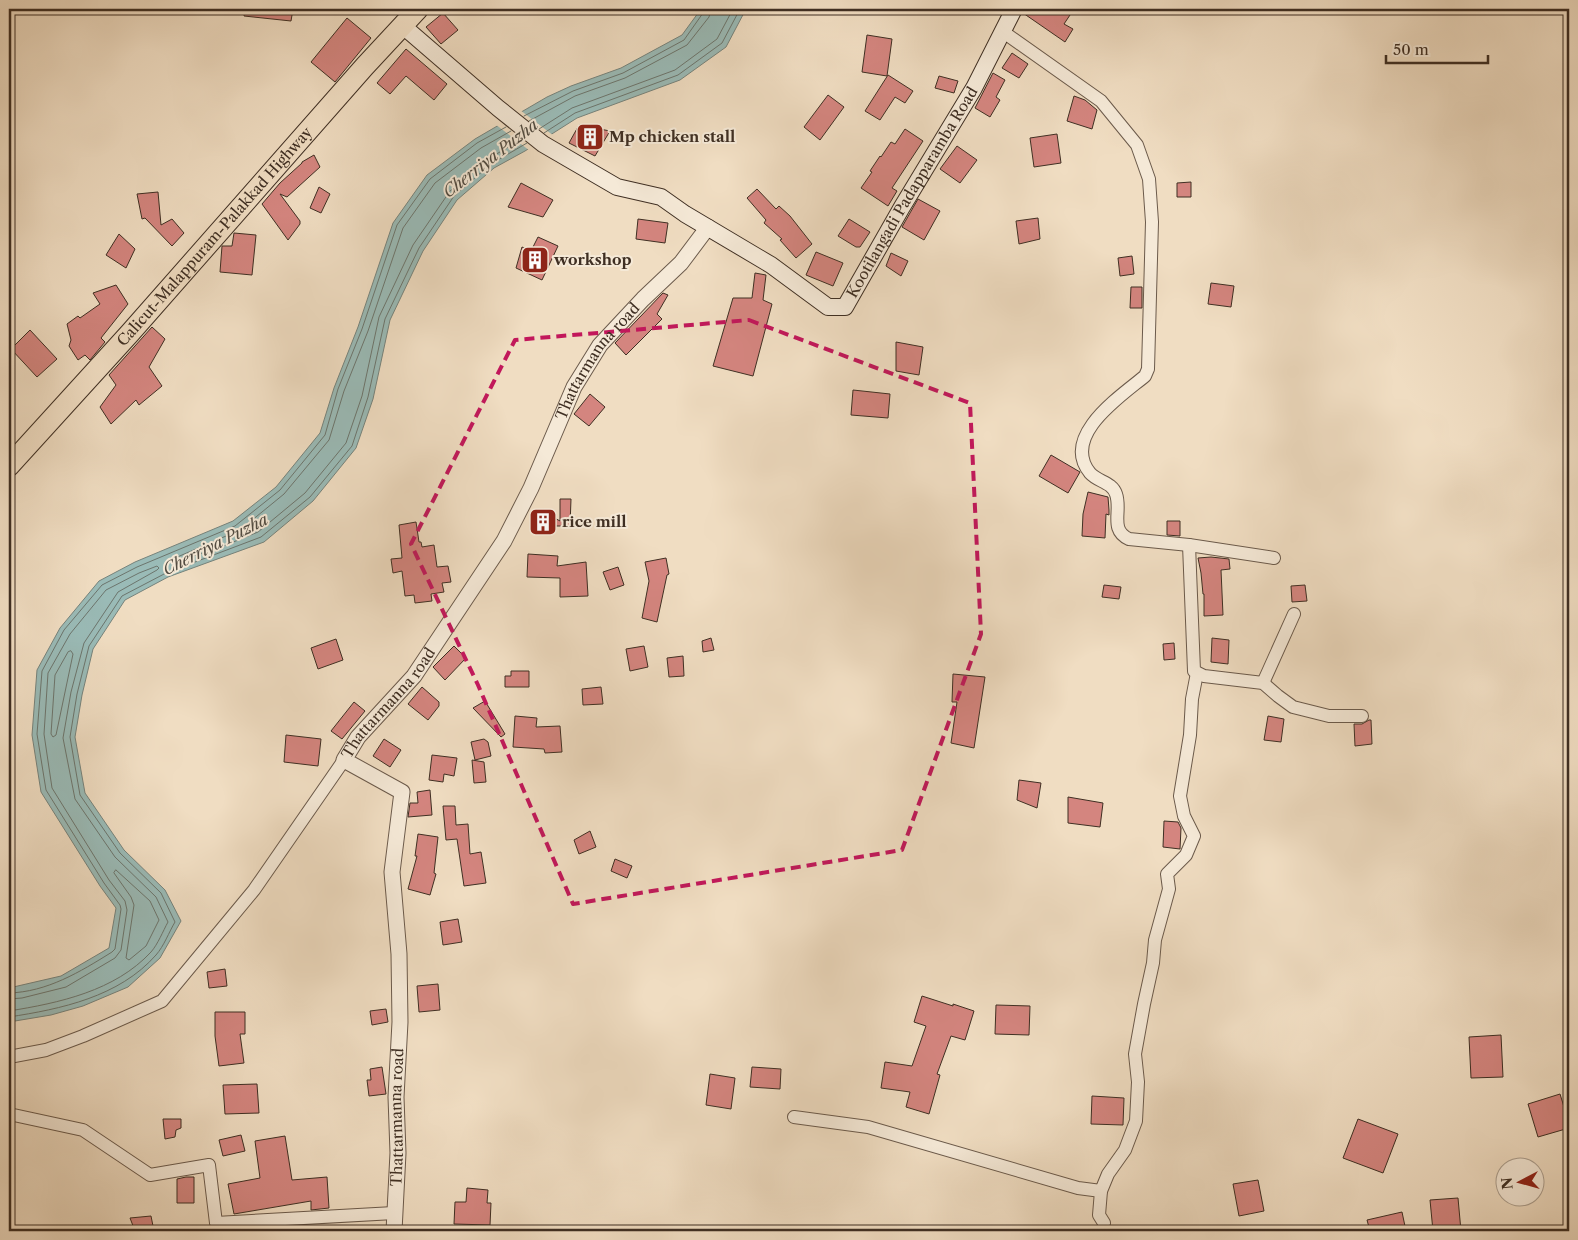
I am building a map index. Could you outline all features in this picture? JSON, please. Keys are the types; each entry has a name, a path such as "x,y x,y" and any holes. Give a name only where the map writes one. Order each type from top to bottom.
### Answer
{"highway":[{"name":"Calicut-Malappuram-Palakkad Highway","path":"9,466 418,9"}],"main road":[{"name":"Kootilangadi Padapparamba Road","path":"403,26 543,144 616,187 661,197 771,265 828,307 845,307 902,207 974,88 1014,9"}],"street":[{"path":"1002,31 1101,101 1137,145 1149,179 1152,222 1148,368 1145,376 1104,409 1088,430 1082,452 1091,474 1111,486 1116,492 1118,528 1123,536 1129,539 1190,545 1274,558"},
{"name":"Thattarmanna road","path":"394,1231 398,1152 396,1097 400,1022 399,954 392,872 402,792 344,760 358,737 414,676 504,541 531,488 574,387 600,345 643,299 681,263 708,227"},
{"path":"1190,545 1194,671 1204,676 1263,683 1294,707 1329,716 1362,716"},
{"path":"1263,683 1294,614"},
{"path":"1104,1223 1099,1215 1101,1191 1108,1174 1125,1150 1136,1121 1138,1082 1136,1054 1153,963 1155,940 1169,889 1167,874 1186,855 1194,836 1184,816 1180,796 1197,672"},
{"path":"9,1057 46,1050 83,1036 162,1001 254,890 344,760"},
{"path":"9,1114 83,1130 150,1175 209,1165 216,1223 394,1213"},
{"path":"794,1117 868,1128 1078,1188 1101,1191"}],"highlighted area":[{"path":"749,320 970,403 981,634 902,850 573,904 478,685 411,544 515,340"}],"water":[{"name":"Cherriya Puzha","path":"701,9 746,9 726,47 680,80 577,118 494,168 457,200 423,251 390,320 373,399 356,448 313,501 264,542 168,577 125,600 93,649 82,695 75,737 85,793 124,850 165,890 181,921 160,958 128,987 83,1006 51,1015 9,1022 9,988 61,976 109,948 116,908 41,792 32,735 37,670 60,628 99,581 135,562 233,521 276,487 320,433 334,388 358,327 393,223 427,175 475,139 547,97 621,68 682,35"}],"pier":[{"path":"520,110 554,136 530,151 495,124"}],"building":[{"path":"245,9 293,9 291,21 244,16"},
{"path":"1024,9 1074,9 1064,24 1073,29 1065,42 1023,13"},
{"path":"443,13 458,30 441,44 426,27"},
{"path":"347,18 371,38 335,82 311,62"},
{"path":"867,35 892,39 887,76 862,72"},
{"path":"406,49 447,84 434,100 406,76 390,94 377,83"},
{"path":"1012,53 1028,64 1019,78 1002,68"},
{"path":"993,73 1005,80 996,97 1000,100 990,117 975,108"},
{"path":"888,75 913,91 905,103 895,97 880,120 865,111"},
{"path":"939,76 958,81 954,93 935,88"},
{"path":"828,95 844,107 820,140 804,127"},
{"path":"1074,96 1085,100 1097,110 1092,129 1067,121"},
{"name":"Mp chicken stall","path":"579,125 610,131 595,156 569,143"},
{"path":"905,129 923,141 892,188 897,191 888,206 861,188 880,156 891,142 895,144"},
{"path":"1057,134 1061,163 1034,167 1030,138"},
{"path":"957,146 977,160 960,183 940,169"},
{"path":"314,155 320,167 287,197 280,194 300,221 300,224 288,240 262,204 302,162"},
{"path":"1191,182 1191,197 1177,197 1177,183"},
{"path":"521,183 553,200 543,217 508,207"},
{"path":"319,187 330,194 321,213 310,208"},
{"path":"757,189 776,209 779,206 790,216 812,244 796,258 780,240 782,239 764,223 766,220 747,198"},
{"path":"158,192 161,225 172,219 184,233 172,246 145,218 142,219 137,194"},
{"path":"918,199 940,211 924,240 902,227"},
{"path":"1038,218 1040,239 1019,244 1016,221"},
{"path":"638,219 668,223 665,243 636,239"},
{"path":"849,219 870,232 860,247 856,247 838,236"},
{"path":"234,233 256,235 252,275 220,272 222,246 232,246"},
{"path":"119,234 135,249 126,268 106,255"},
{"name":"workshop","path":"538,237 558,246 542,280 516,268 522,247 531,251"},
{"path":"816,252 843,263 833,286 806,275"},
{"path":"891,253 908,261 901,276 886,266"},
{"path":"1132,256 1134,274 1120,276 1118,258"},
{"path":"755,273 766,275 763,300 772,304 753,376 713,366 733,298 752,298"},
{"path":"1211,283 1234,286 1231,307 1208,304"},
{"path":"116,285 128,304 101,338 105,342 90,360 85,355 78,360 69,346 71,340 67,324 78,316 80,318 100,304 93,293"},
{"path":"1131,287 1142,287 1142,308 1130,308"},
{"path":"663,293 668,295 657,314 662,319 626,355 615,343"},
{"path":"152,327 165,339 149,367 162,386 139,405 136,400 111,424 100,407 116,385 109,375"},
{"path":"30,330 57,359 37,377 11,349"},
{"path":"896,342 923,347 919,375 896,371"},
{"path":"853,390 890,394 888,418 851,415"},
{"path":"590,394 605,407 589,426 574,414"},
{"path":"1051,455 1080,472 1068,493 1039,476"},
{"path":"1088,492 1108,497 1109,515 1106,514 1105,538 1082,536 1083,514"},
{"path":"560,499 571,499 570,526 551,526 546,534 531,526 540,510 560,521"},
{"path":"1167,521 1180,521 1180,536 1167,535"},
{"path":"416,522 419,542 421,542 422,547 434,545 437,567 448,566 451,582 442,583 444,592 431,594 432,601 415,603 414,595 405,596 402,571 393,573 391,559 402,558 399,525"},
{"path":"528,554 558,556 557,566 586,562 588,596 560,597 560,578 527,577"},
{"path":"666,558 669,574 667,575 657,622 642,618 649,581 645,562"},
{"path":"1198,558 1229,559 1230,569 1221,570 1223,615 1204,616 1204,594"},
{"path":"618,567 624,585 610,590 603,572"},
{"path":"1104,585 1121,587 1119,599 1102,597"},
{"path":"1305,585 1307,601 1292,602 1291,586"},
{"path":"711,638 714,650 703,652 702,641"},
{"path":"1212,638 1229,640 1228,664 1211,662"},
{"path":"336,639 343,660 318,669 311,648"},
{"path":"1174,643 1175,659 1164,660 1163,644"},
{"path":"454,646 466,658 445,680 433,667"},
{"path":"644,646 648,667 630,671 626,649"},
{"path":"683,656 684,676 669,677 667,658"},
{"path":"511,671 529,671 529,687 505,687 505,676 511,676"},
{"path":"953,674 985,677 974,748 951,743 957,702 952,702"},
{"path":"422,687 439,702 439,706 428,720 408,704"},
{"path":"601,687 603,704 583,705 582,689"},
{"path":"485,701 505,734 501,737 473,708"},
{"path":"354,702 365,711 342,739 331,731"},
{"path":"515,716 537,718 536,727 560,726 562,752 545,753 544,749 513,747"},
{"path":"1268,716 1284,719 1281,742 1264,740"},
{"path":"1371,720 1372,744 1355,746 1354,724 1362,724"},
{"path":"286,735 321,739 318,766 284,762"},
{"path":"384,739 401,750 390,767 373,756"},
{"path":"484,739 488,742 491,756 475,760 471,742"},
{"path":"432,755 457,758 454,776 444,774 443,782 429,780"},
{"path":"472,760 484,762 486,782 474,783"},
{"path":"1019,780 1041,783 1037,808 1017,800"},
{"path":"430,790 432,815 408,817 410,803 418,803 417,792"},
{"path":"1068,797 1103,803 1100,827 1068,823"},
{"path":"443,806 455,806 456,825 468,824 470,854 481,852 486,883 464,886 457,839 446,840"},
{"path":"1164,821 1178,822 1181,828 1180,849 1163,847"},
{"path":"590,831 596,847 579,854 574,840"},
{"path":"418,834 438,837 434,873 436,874 430,895 408,889 417,856 415,856"},
{"path":"615,859 632,866 627,878 611,871"},
{"path":"458,919 462,942 443,945 440,922"},
{"path":"225,969 227,986 209,988 207,972"},
{"path":"438,984 440,1010 419,1012 417,986"},
{"path":"922,996 974,1011 965,1040 951,1036 937,1074 940,1075 929,1114 906,1107 910,1092 881,1088 885,1062 912,1066 926,1026 914,1022"},
{"path":"996,1005 1030,1006 1029,1035 995,1034"},
{"path":"386,1009 388,1022 372,1025 370,1011"},
{"path":"215,1012 245,1012 245,1034 240,1034 244,1063 219,1066 215,1036"},
{"path":"1501,1035 1503,1077 1471,1078 1469,1037"},
{"path":"382,1067 386,1094 369,1096 367,1080 371,1080 370,1069"},
{"path":"752,1067 781,1069 780,1089 750,1087"},
{"path":"710,1074 735,1078 731,1109 706,1105"},
{"path":"257,1084 259,1113 225,1114 223,1085"},
{"path":"1560,1094 1569,1128 1538,1137 1528,1104"},
{"path":"1092,1096 1124,1098 1123,1125 1091,1124"},
{"path":"163,1119 181,1119 181,1128 176,1130 175,1137 165,1139"},
{"path":"1358,1119 1398,1134 1383,1173 1343,1158"},
{"path":"241,1135 245,1151 223,1156 219,1140"},
{"path":"285,1136 292,1180 327,1177 329,1208 311,1210 311,1201 234,1214 228,1184 260,1178 255,1141"},
{"path":"194,1177 194,1203 177,1203 177,1179"},
{"path":"1258,1180 1264,1211 1239,1216 1233,1184"},
{"path":"467,1188 488,1190 487,1203 491,1203 490,1225 454,1224 455,1202 466,1202"},
{"path":"1458,1198 1461,1231 1433,1231 1430,1200"},
{"path":"1402,1212 1406,1231 1370,1231 1367,1220"},
{"path":"151,1216 154,1231 135,1231 130,1218"}],"place":[{"name":"Mp chicken stall","path":"590,137"},
{"name":"workshop","path":"535,260"},
{"name":"rice mill","path":"543,522"}]}
